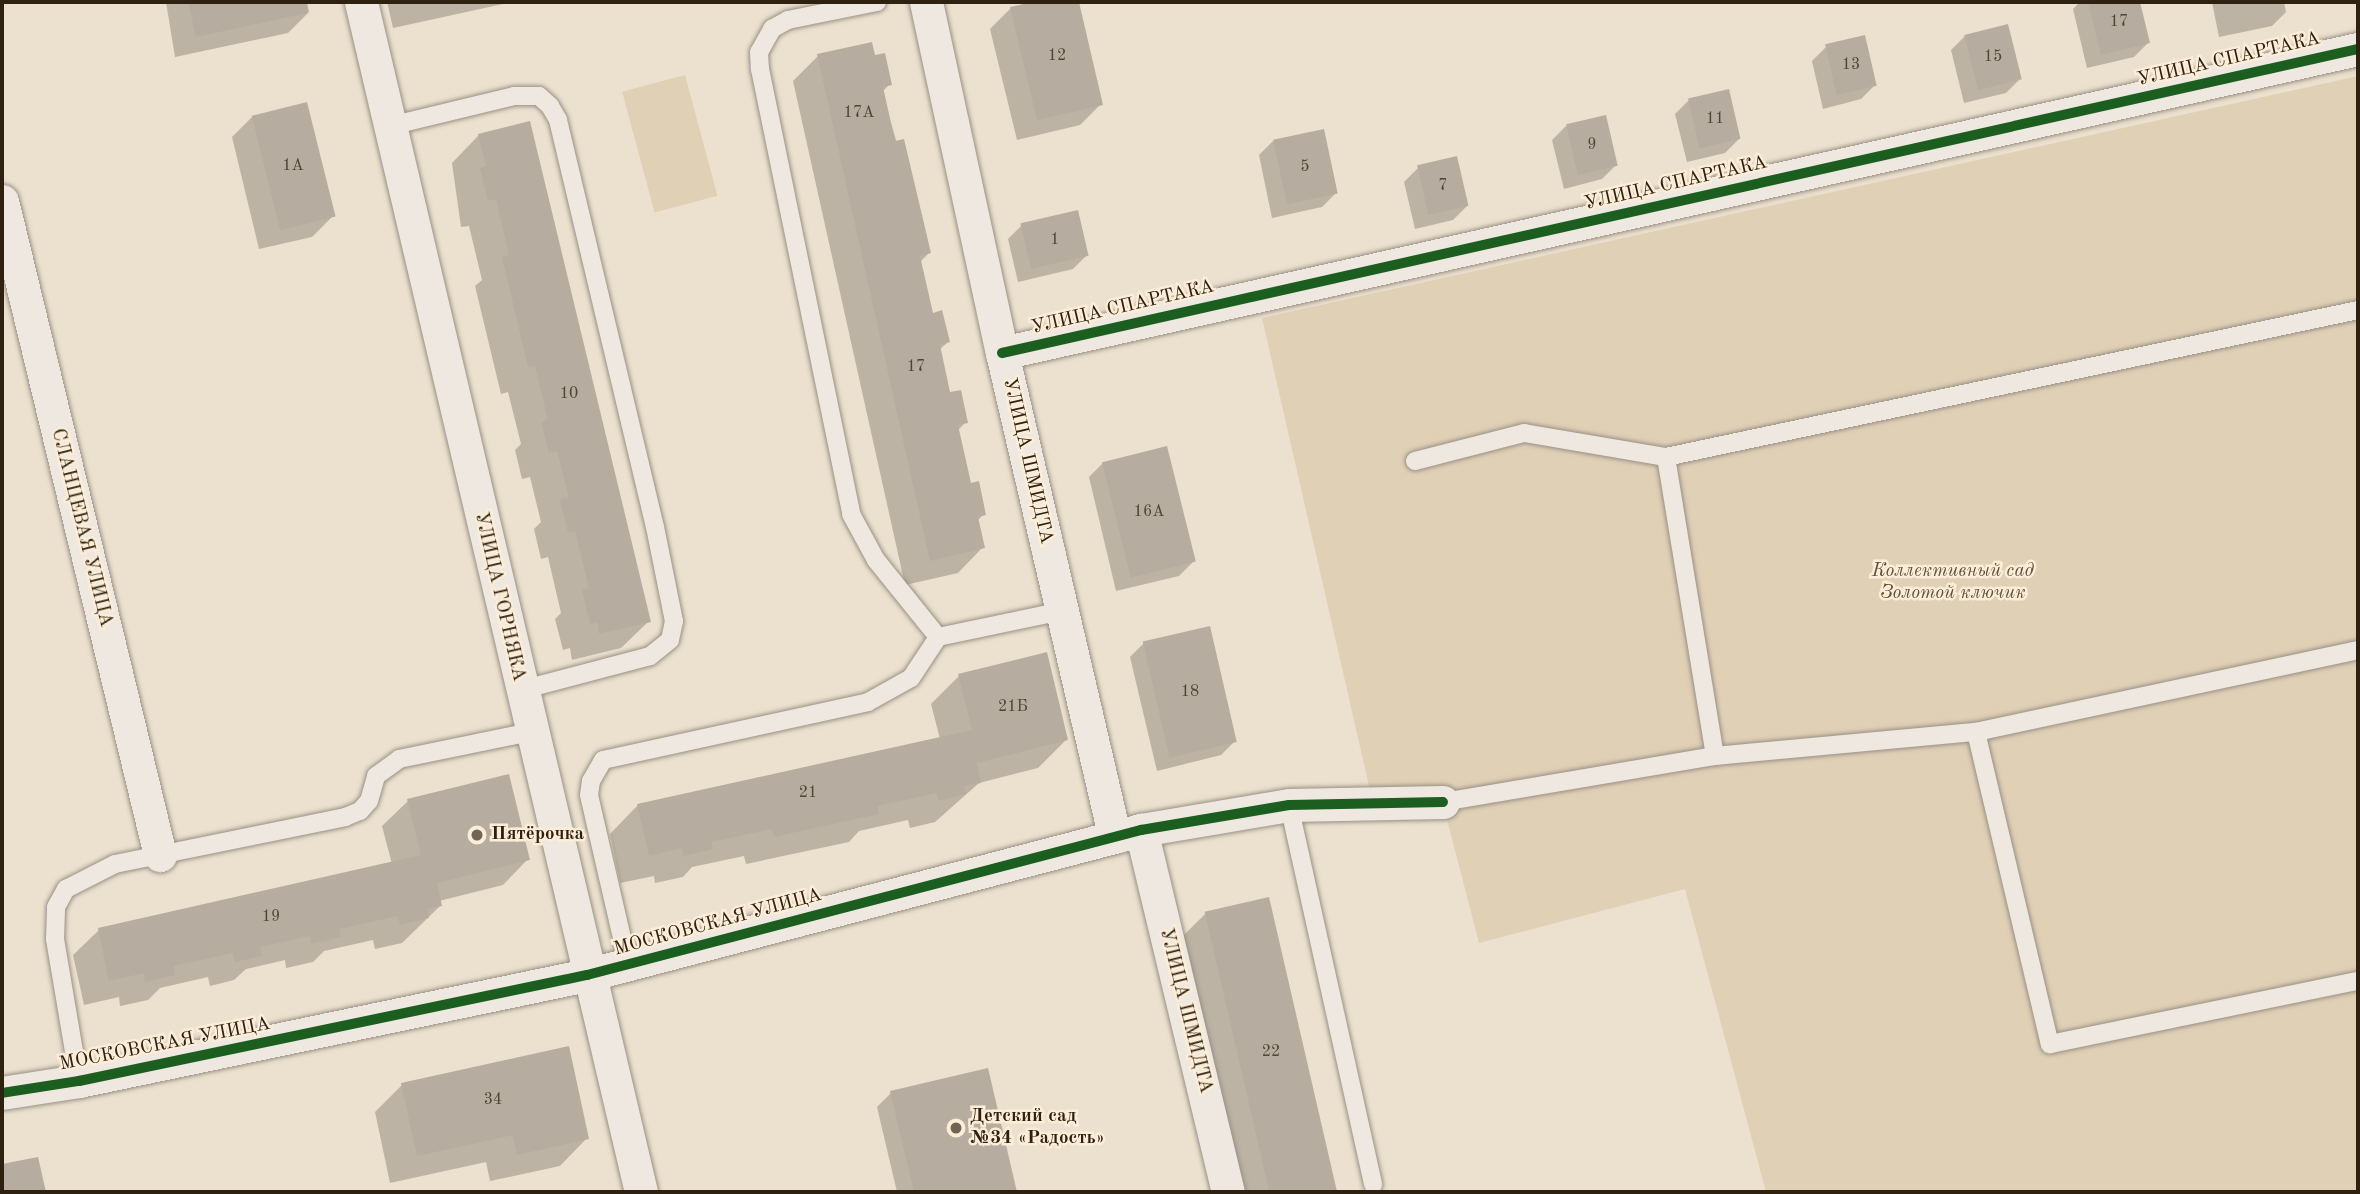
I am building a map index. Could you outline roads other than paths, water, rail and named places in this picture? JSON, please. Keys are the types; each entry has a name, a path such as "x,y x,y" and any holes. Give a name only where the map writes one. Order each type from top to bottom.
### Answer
{"street":[{"name":"УЛИЦА ГОРНЯКА","path":"361,2 587,975 641,1192"},
{"name":"УЛИЦА ШМИДТА","path":"926,2 1002,353 1062,611 1128,834 1228,1192"},
{"name":"УЛИЦА СПАРТАКА","path":"1002,353 2358,49"},
{"name":"СЛАНЦЕВАЯ УЛИЦА","path":"2,201 160,855"},
{"name":"МОСКОВСКАЯ УЛИЦА","path":"2,1093 79,1081 587,975 1128,834 1289,805 1443,802"}],"lane":[{"path":"877,2 788,20 772,29 759,52 760,69 851,514 876,560 938,637"},
{"path":"390,126 514,96 539,96 550,106 558,120 652,513 674,621 670,639 650,656 521,690"},
{"path":"1415,461 1524,433 1666,457 2358,310"},
{"path":"1666,457 1715,756"},
{"path":"628,964 589,794 591,781 603,760 868,702 911,678 938,637 1062,611"},
{"path":"1443,802 1715,756 1976,732 2358,650"},
{"path":"79,1081 55,939 56,907 66,889 83,877 160,855 345,817 360,811 369,801 376,776 399,760 531,732"},
{"path":"1976,732 2050,1044 2358,981"},
{"path":"1289,805 1373,1185"}],"place":[{"name":"Пятёрочка","path":"477,835"},
{"name":"Детский сад №34 «Радость»","path":"956,1128"}],"park label":[{"name":"Коллективный сад Золотой ключик","path":"1953,583"}]}
